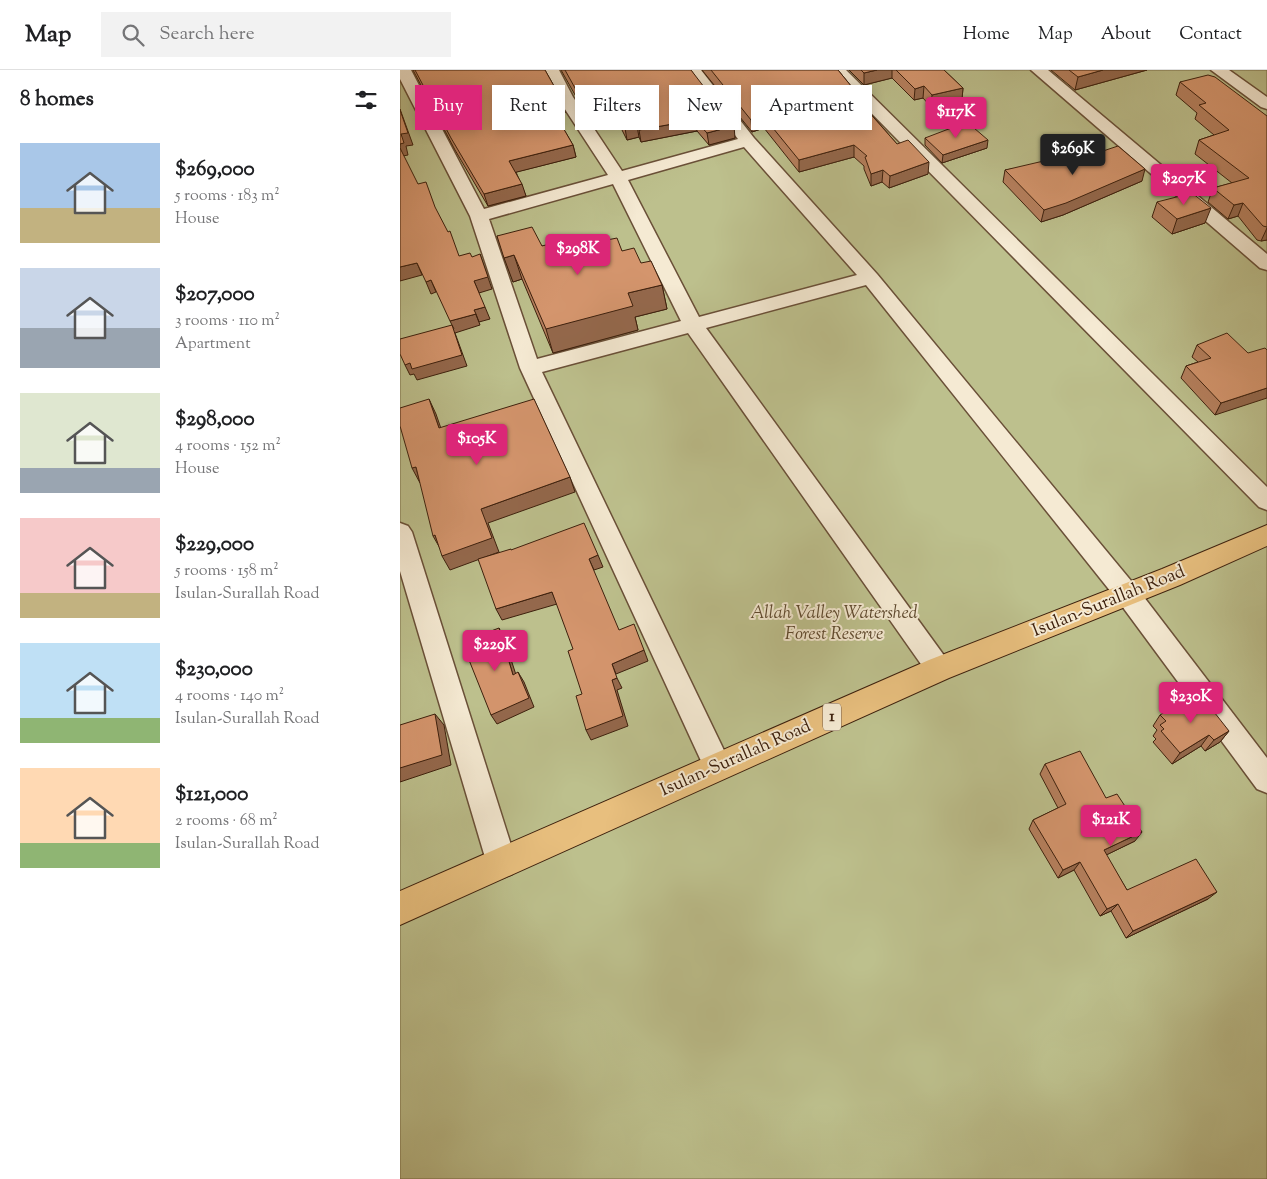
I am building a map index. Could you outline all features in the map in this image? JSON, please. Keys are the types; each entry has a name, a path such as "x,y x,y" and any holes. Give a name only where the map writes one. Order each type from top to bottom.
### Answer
{"highway":[{"name":"Isulan-Surallah Road","path":"400,908 939,669 1128,595 1267,535"}],"street":[{"path":"402,70 479,216 530,368 718,767"},
{"path":"551,70 565,97 619,179 693,325 939,669"},
{"path":"693,70 714,100 748,141 870,278 1128,595 1267,780"},
{"path":"837,70 1267,501"},
{"path":"1039,70 1267,264"},
{"path":"1219,70 1267,104"},
{"path":"479,216 619,179 748,141"},
{"path":"530,368 870,278"},
{"path":"400,532 502,864"}],"green space":[{"name":"Allah Valley Watershed Forest Reserve","path":"400,70 1267,70 1267,1179 400,1179"}],"building":[{"path":"415,70 545,70 553,85 492,85 492,130 564,130 573,145 509,161 522,184 484,194 447,130 482,130 482,85 423,85"},
{"path":"565,70 691,70 703,85 669,85 669,125 659,126 659,85 575,85 575,88"},
{"path":"711,70 838,70 850,85 751,85 751,120 741,108 741,85 723,85"},
{"path":"861,70 877,70 864,73"},
{"path":"896,70 944,70 963,88 932,95 924,86 915,89"},
{"path":"1069,70 1103,70 1078,77"},
{"path":"1208,75 1215,77 1267,116 1267,227 1263,226 1243,203 1234,205 1213,188 1249,178 1199,140 1229,130 1199,105 1206,103 1180,82"},
{"path":"400,110 408,133 401,134 404,143 400,144"},
{"path":"872,116 897,144 908,140 929,162 890,176 883,170 871,174 865,157 867,156 854,145 799,160 775,130 872,130"},
{"path":"967,122 988,140 943,155 925,138"},
{"path":"704,130 719,130 707,133"},
{"path":"1118,146 1145,169 1066,203 1044,210 1005,170 1078,153 1082,158"},
{"path":"400,148 418,184 426,182 435,207 448,232 450,231 459,256 470,253 472,257 480,254 488,277 474,281 485,307 474,310 476,314 450,321 431,280 426,282 417,263 400,267"},
{"path":"1192,193 1211,208 1177,219 1157,202"},
{"path":"532,227 542,246 557,242 562,249 617,238 622,251 634,248 641,263 651,261 662,285 628,293 633,306 546,329 514,255 504,258 497,236"},
{"path":"452,325 462,355 412,369 410,363 405,365 400,354 400,339"},
{"path":"1227,333 1248,353 1265,348 1267,350 1267,388 1221,403 1186,366 1211,358 1197,345"},
{"path":"429,399 439,428 534,399 570,477 481,509 492,538 442,556 435,535 433,536 416,467 412,468 400,426 400,408"},
{"path":"584,523 598,555 589,559 619,630 634,624 644,650 612,664 617,678 612,680 623,716 586,730 576,696 582,694 568,651 573,649 552,592 496,609 478,559 511,550"},
{"path":"499,628 513,675 518,672 529,698 491,715 465,650 472,648 470,639"},
{"path":"1191,697 1201,707 1207,703 1229,731 1214,740 1209,735 1180,753 1161,731 1164,729 1160,725 1166,721 1160,715"},
{"path":"435,714 442,755 400,768 400,725"},
{"path":"1080,751 1106,798 1117,794 1142,832 1104,850 1127,890 1196,859 1217,892 1133,931 1118,904 1107,909 1080,862 1063,870 1033,820 1066,804 1045,764"}]}
